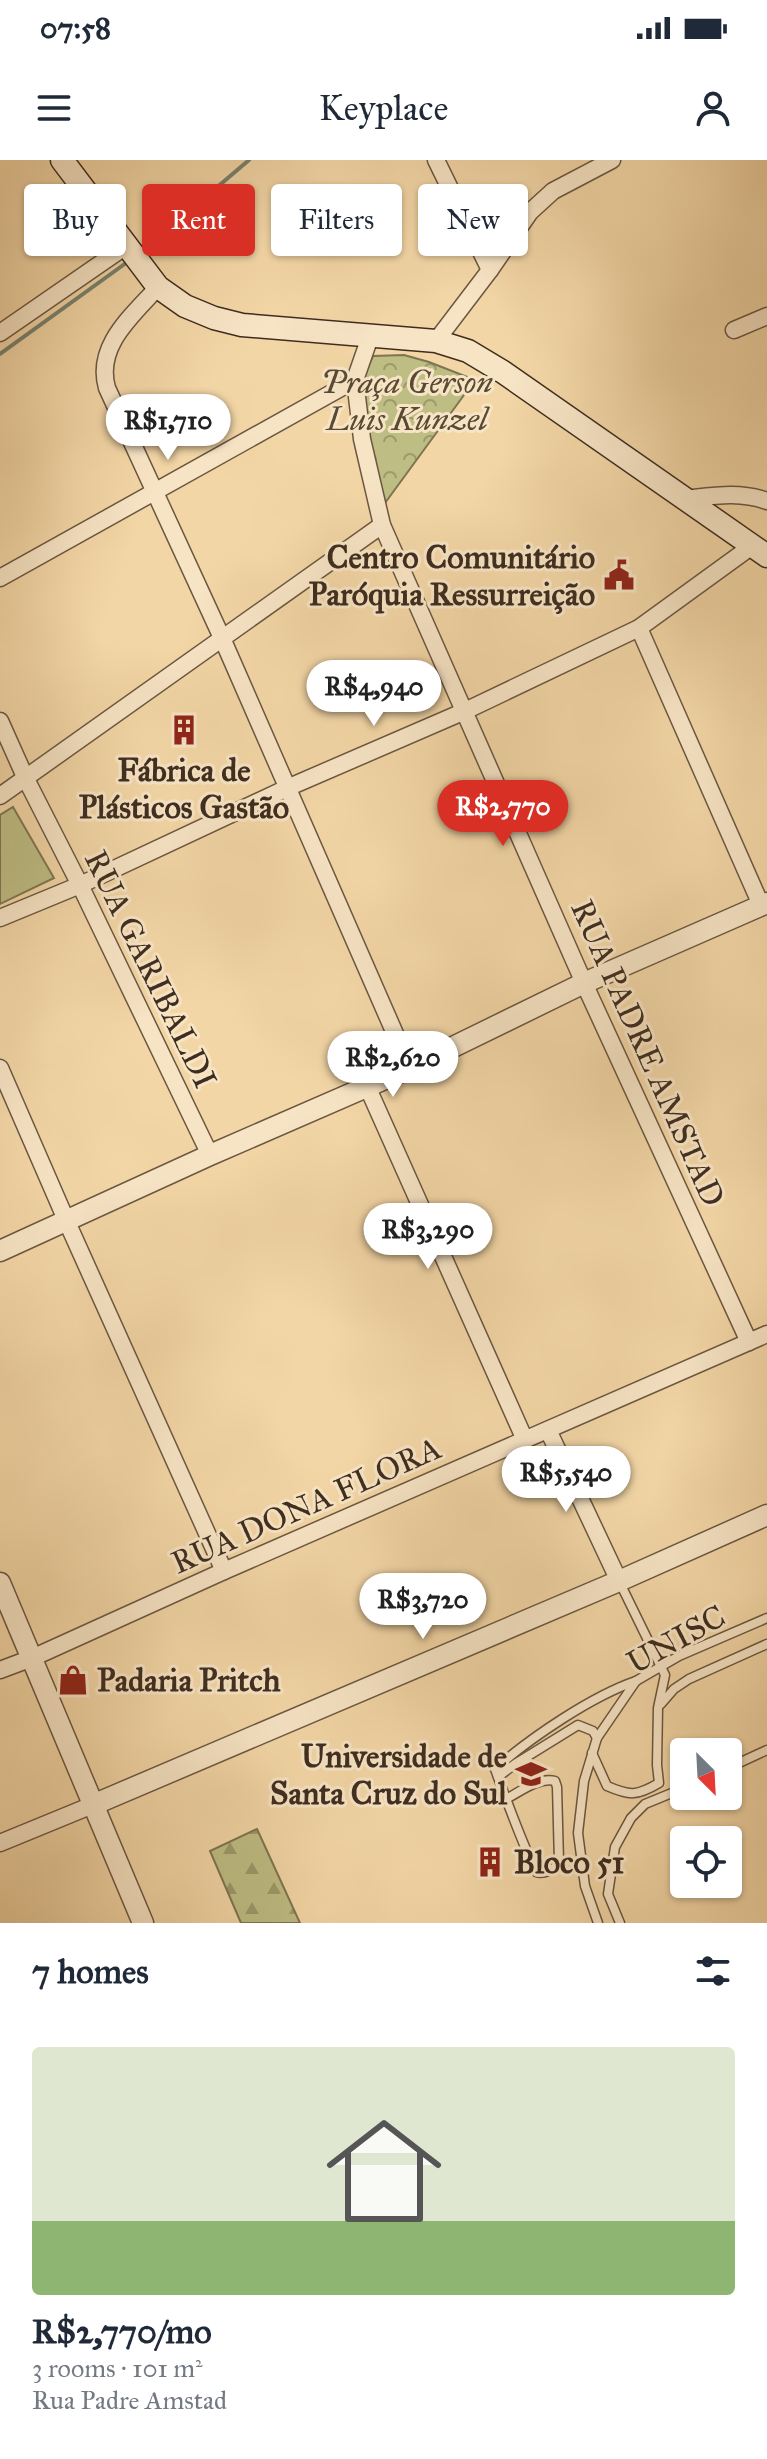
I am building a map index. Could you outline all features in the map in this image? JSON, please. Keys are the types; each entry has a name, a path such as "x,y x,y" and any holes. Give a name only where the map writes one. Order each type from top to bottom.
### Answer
{"main road":[{"path":"62,160 80,184"},
{"path":"126,246 158,287 185,306 214,318 242,325 436,341 468,351 503,372 759,551"}],"street":[{"path":"436,160 490,270"},
{"path":"436,341 530,212 553,191 612,160"},
{"path":"0,333 112,256"},
{"path":"158,287 109,346 103,368 107,388 222,638 410,1068"},
{"path":"734,330 767,316"},
{"name":"RUA PADRE AMSTAD","path":"370,337 355,380 362,439 382,525 584,983 749,1342"},
{"path":"0,578 355,380"},
{"path":"684,499 727,494 749,495 767,501"},
{"path":"0,796 382,525"},
{"path":"0,918 465,711 639,628 759,551"},
{"path":"0,1251 410,1068 584,983 764,904 639,628"},
{"name":"RUA GARIBALDI","path":"0,721 210,1155"},
{"path":"0,1068 224,1571"},
{"path":"367,1086 525,1440"},
{"name":"RUA DONA FLORA","path":"0,1670 767,1334"},
{"path":"548,1430 619,1581"},
{"path":"0,1843 619,1581 767,1515"},
{"path":"0,1583 143,1923"}],"lane":[{"path":"619,1581 662,1666"},
{"name":"UNISC","path":"592,1752 597,1738 636,1681 767,1618"},
{"name":"UNISC","path":"658,1708 674,1689 689,1679 767,1644"},
{"name":"UNISC","path":"662,1666 665,1677 658,1708 657,1765 659,1783 665,1797"},
{"path":"497,1773 554,1725 636,1681"},
{"path":"497,1773 578,1725 593,1731 597,1738"},
{"path":"742,1762 767,1750"},
{"path":"592,1752 607,1786 633,1794 659,1783"},
{"path":"592,1752 584,1781 578,1833 585,1886 598,1923"},
{"path":"497,1773 506,1799 536,1872 543,1873 556,1866 559,1862 555,1781 540,1781 506,1799"},
{"path":"620,1923 608,1894 615,1847 631,1818 645,1804 670,1795"}],"green space":[{"name":"Praça Gerson Luis Kunzel","path":"404,355 475,380 385,503 369,445 365,373 373,356"},
{"path":"13,807 54,878 0,904 0,815"},
{"path":"257,1829 300,1923 241,1923 210,1851"}],"waterway":[{"path":"221,184 249,160"},
{"path":"0,354 126,263"}],"place":[{"name":"Centro Comunitário Paróquia Ressurreição","path":"619,575"},
{"name":"Fábrica de Plásticos Gastão","path":"184,730"},
{"name":"Padaria Pritch","path":"73,1680"},
{"name":"Universidade de Santa Cruz do Sul","path":"531,1774"},
{"name":"Bloco 51","path":"490,1862"}]}
